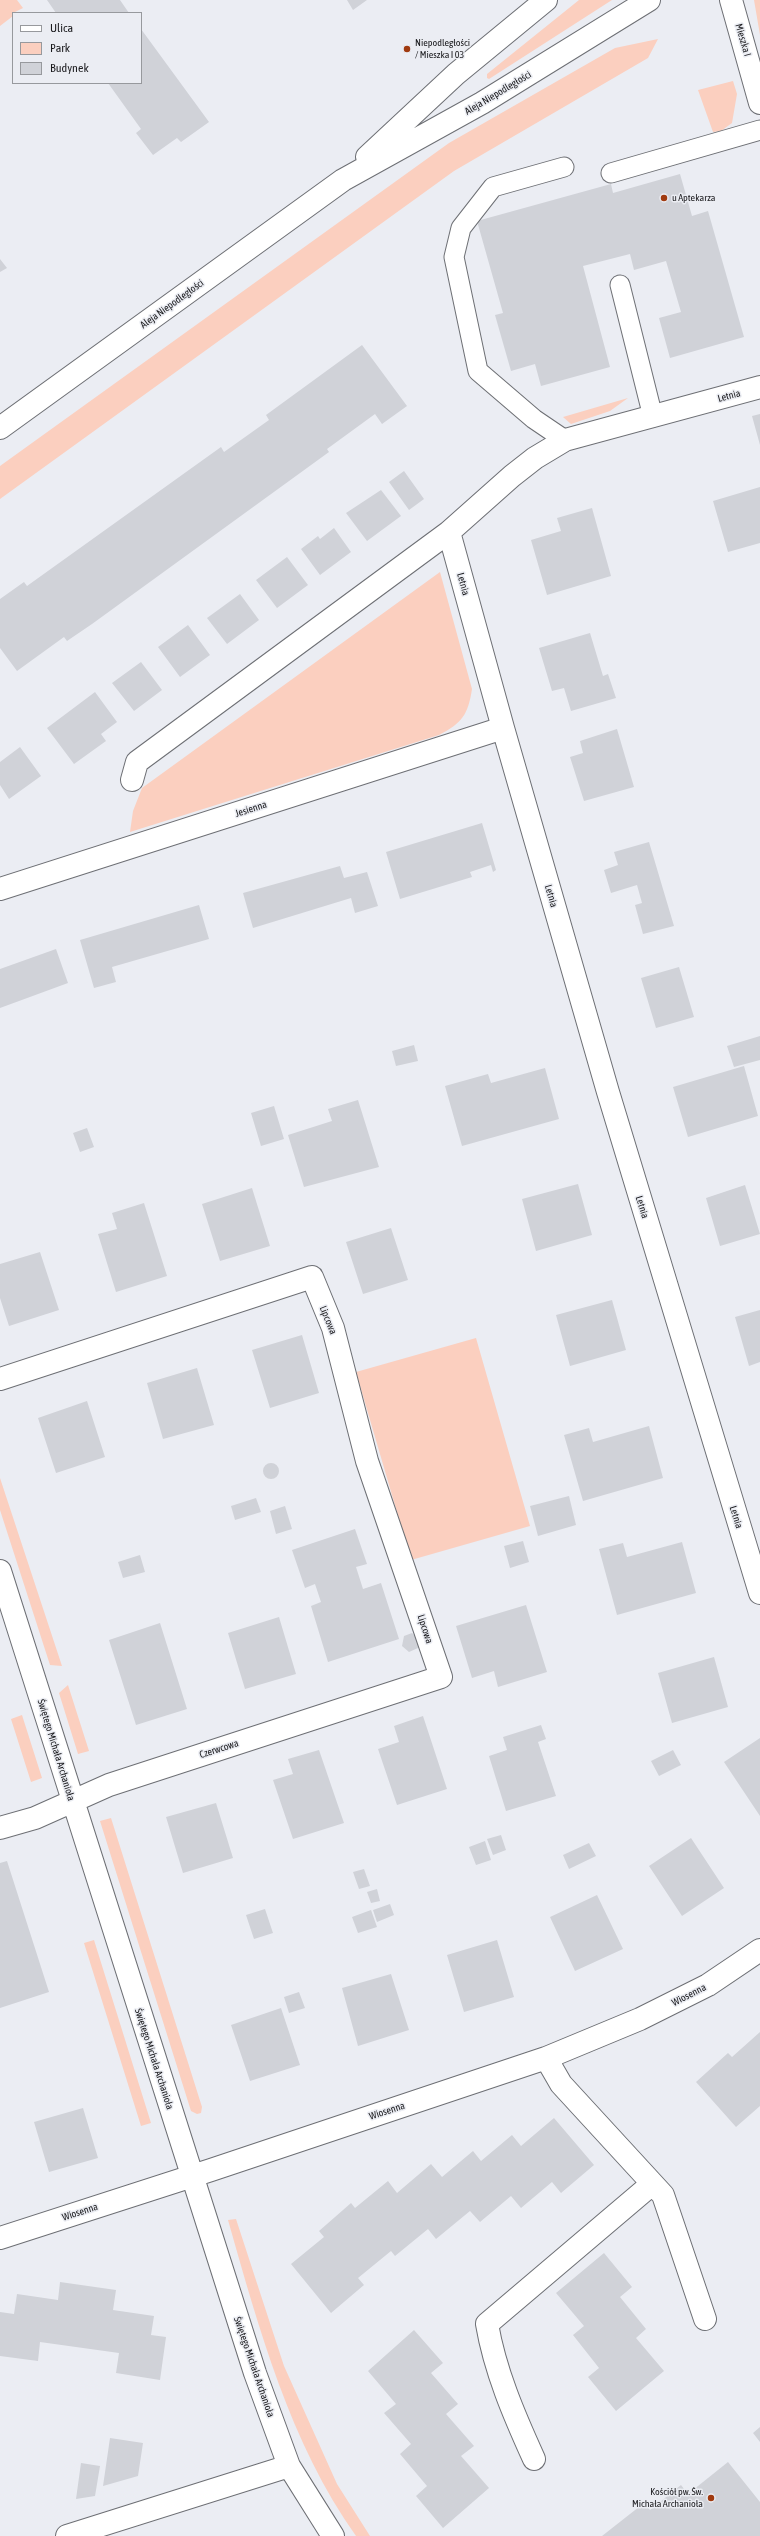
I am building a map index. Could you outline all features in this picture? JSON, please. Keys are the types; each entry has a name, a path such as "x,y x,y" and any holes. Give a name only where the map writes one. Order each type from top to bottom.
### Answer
{"street":[{"name":"Aleja Niepodległości","path":"343,180 456,74 546,0"},
{"name":"Aleja Niepodległości","path":"0,428 343,180 482,103 649,0"},
{"name":"Mieszka I","path":"731,0 760,103"},
{"name":"Letnia","path":"760,387 566,440 535,458 512,476 449,532 502,728 608,1092 760,1593"},
{"path":"132,780 137,762 449,532"},
{"name":"Jesienna","path":"0,889 502,728"},
{"name":"Lipcowa","path":"0,1379 312,1277 333,1328 367,1461 441,1677"},
{"name":"Świętego Michała Archanioła","path":"0,1570 72,1801 255,2373 289,2466 333,2536"},
{"name":"Czerwcowa","path":"0,1828 35,1818 109,1785 441,1677"},
{"name":"Wiosenna","path":"0,2238 192,2177 546,2058 640,2019 708,1985 760,1950"},
{"path":"546,2058 561,2084 663,2195 705,2320"},
{"path":"534,2459 507,2396 490,2343 487,2324 652,2184"},
{"path":"67,2536 289,2466"}],"lane":[{"path":"611,173 760,130"},
{"path":"564,167 493,186 461,228 454,257 478,371 534,419 566,440"},
{"path":"620,285 653,417"}],"green space":[{"path":"0,0 17,0 23,8 12,12 12,17 0,26"},
{"path":"579,0 612,0 489,79 487,78 487,74"},
{"path":"754,0 760,0 760,35"},
{"path":"658,39 648,58 454,171 0,499 0,466 449,143 615,48"},
{"path":"733,81 737,94 732,123 721,131 713,132 698,90"},
{"path":"628,398 610,411 571,424 563,417"},
{"path":"440,572 472,689 466,712 458,722 447,731 439,735 130,832 133,811 142,788"},
{"path":"476,1338 530,1526 411,1560 356,1372"},
{"path":"0,1478 62,1666 50,1665 0,1510"},
{"path":"68,1685 89,1751 78,1754 59,1693"},
{"path":"22,1715 42,1778 31,1782 11,1719"},
{"path":"111,1818 202,2107 201,2113 197,2114 191,2111 100,1821"},
{"path":"94,1940 151,2123 141,2126 84,1943"},
{"path":"236,2219 284,2366 337,2484 370,2536 356,2536 333,2500 313,2463 295,2424 265,2343 228,2220"}],"building":[{"path":"47,0 120,0 128,12 55,12"},
{"path":"347,0 367,0 353,10"},
{"path":"142,30 209,122 181,142 177,138 153,155 136,133 141,129 109,84 142,84"},
{"path":"680,174 692,216 708,211 744,337 670,358 659,318 681,312 666,261 634,270 630,254 583,266 610,367 541,386 535,364 511,371 495,315 503,313 477,221 611,184 613,193"},
{"path":"0,259 7,268 0,272"},
{"path":"362,345 407,406 382,424 375,414 327,449 329,452 92,624 67,641 64,637 17,671 0,648 0,599 24,582 27,586 221,447 224,452 269,420 266,415"},
{"path":"760,414 760,445 752,416"},
{"path":"404,471 424,499 409,510 389,482"},
{"path":"760,487 760,543 728,552 713,501"},
{"path":"381,490 401,516 367,541 346,513"},
{"path":"592,508 611,576 547,595 531,540 561,531 557,518"},
{"path":"334,528 351,552 320,575 301,549 318,536 320,539"},
{"path":"287,557 308,585 277,608 256,580"},
{"path":"240,594 259,620 227,644 207,618"},
{"path":"188,625 210,655 180,677 158,647"},
{"path":"590,633 603,676 608,674 616,698 571,711 564,688 552,691 539,648"},
{"path":"141,662 162,690 134,711 112,683"},
{"path":"95,692 117,722 101,734 106,741 74,764 47,728"},
{"path":"617,729 634,787 584,801 570,757 583,753 580,741"},
{"path":"20,747 41,776 9,799 0,785 0,762"},
{"path":"482,823 496,870 493,872 491,865 470,872 472,877 400,899 386,852"},
{"path":"649,842 674,926 643,934 635,905 642,903 637,885 611,893 604,870 618,865 614,852"},
{"path":"340,866 344,878 367,872 378,906 355,913 351,898 253,928 243,893"},
{"path":"199,905 209,939 112,967 116,982 94,988 80,940"},
{"path":"56,949 68,983 0,1008 0,969"},
{"path":"679,967 694,1017 656,1028 641,978"},
{"path":"760,1036 760,1060 734,1067 727,1046"},
{"path":"414,1045 418,1061 396,1066 392,1051"},
{"path":"744,1066 758,1116 688,1137 673,1087"},
{"path":"545,1068 559,1119 462,1146 445,1086 488,1074 491,1083"},
{"path":"358,1100 379,1167 304,1187 288,1135 332,1121 328,1109"},
{"path":"274,1106 284,1139 261,1146 251,1113"},
{"path":"87,1128 94,1147 80,1152 73,1133"},
{"path":"578,1184 592,1235 536,1251 522,1199"},
{"path":"745,1185 760,1234 720,1246 706,1198"},
{"path":"252,1188 270,1246 220,1261 202,1204"},
{"path":"144,1203 167,1276 116,1292 98,1234 117,1229 112,1213"},
{"path":"391,1228 408,1280 363,1294 346,1242"},
{"path":"40,1252 59,1310 9,1326 0,1298 0,1264"},
{"path":"612,1300 626,1350 570,1366 556,1315"},
{"path":"760,1310 760,1362 749,1366 735,1317"},
{"path":"302,1335 319,1393 270,1408 252,1350"},
{"path":"197,1368 214,1425 163,1439 147,1383"},
{"path":"87,1401 105,1457 56,1473 38,1418"},
{"path":"649,1426 663,1478 583,1501 564,1435 589,1428 593,1442"},
{"path":"268,1463 274,1463 279,1468 277,1477 274,1479 268,1479 263,1474 263,1468"},
{"path":"569,1496 576,1525 538,1536 530,1506"},
{"path":"256,1498 261,1512 235,1520 231,1506"},
{"path":"285,1506 292,1529 276,1534 270,1511"},
{"path":"355,1529 367,1564 356,1567 363,1589 381,1583 399,1639 328,1662 311,1606 321,1602 315,1584 305,1588 292,1550"},
{"path":"523,1541 529,1562 510,1568 504,1546"},
{"path":"682,1542 696,1593 617,1615 599,1549 623,1543 627,1557"},
{"path":"140,1555 145,1572 123,1578 118,1562"},
{"path":"526,1605 547,1672 498,1687 494,1671 472,1678 456,1626"},
{"path":"279,1617 296,1674 245,1689 228,1633"},
{"path":"160,1623 187,1709 136,1725 109,1640"},
{"path":"412,1633 419,1640 418,1648 409,1652 402,1646 404,1636"},
{"path":"714,1657 728,1707 672,1723 658,1673"},
{"path":"423,1716 447,1789 397,1805 378,1749 399,1742 394,1726"},
{"path":"541,1725 546,1739 538,1742 556,1796 506,1811 489,1756 507,1750 503,1737"},
{"path":"760,1738 760,1816 724,1762"},
{"path":"319,1750 344,1823 293,1839 273,1780 293,1774 288,1759"},
{"path":"673,1750 681,1765 659,1776 651,1761"},
{"path":"216,1803 233,1858 183,1873 166,1817"},
{"path":"501,1835 506,1850 493,1855 487,1839"},
{"path":"691,1838 724,1888 682,1916 649,1866"},
{"path":"485,1841 491,1860 476,1865 469,1847"},
{"path":"589,1843 596,1856 569,1869 563,1855"},
{"path":"7,1861 49,1992 0,2008 0,1863"},
{"path":"364,1869 370,1886 359,1889 353,1872"},
{"path":"377,1889 380,1901 371,1903 367,1892"},
{"path":"597,1895 623,1949 575,1971 550,1917"},
{"path":"390,1904 394,1915 377,1922 373,1910"},
{"path":"265,1909 273,1933 254,1939 246,1915"},
{"path":"371,1910 377,1927 358,1933 352,1917"},
{"path":"497,1940 514,1997 464,2012 447,1955"},
{"path":"391,1974 409,2030 358,2046 342,1988"},
{"path":"299,1992 305,2008 289,2013 284,1997"},
{"path":"281,2008 300,2065 250,2081 231,2025"},
{"path":"760,2032 760,2106 736,2127 696,2082 728,2053 732,2057"},
{"path":"83,2108 98,2158 49,2172 34,2122"},
{"path":"554,2118 594,2165 561,2193 552,2182 521,2208 511,2196 480,2222 470,2211 436,2239 428,2229 395,2256 391,2251 358,2278 364,2285 331,2313 291,2264 324,2237 319,2231 351,2203 355,2208 388,2181 397,2193 431,2164 442,2177 473,2151 481,2161 512,2135 521,2146"},
{"path":"604,2253 632,2287 620,2297 646,2329 636,2338 664,2371 616,2411 588,2377 599,2368 573,2335 584,2326 556,2293"},
{"path":"60,2282 116,2290 113,2310 154,2316 151,2335 166,2337 160,2380 116,2373 119,2353 40,2342 38,2361 0,2356 0,2312 14,2314 17,2294 58,2300"},
{"path":"414,2330 443,2363 431,2373 458,2404 446,2414 474,2446 461,2456 489,2488 443,2528 416,2496 427,2486 400,2454 411,2444 384,2413 396,2404 368,2371"},
{"path":"760,2427 760,2442 753,2433"},
{"path":"110,2438 143,2443 138,2476 103,2486"},
{"name":"Kościół pw. Św. Michała Archanioła","path":"728,2462 760,2502 760,2536 602,2536 644,2503 650,2510 681,2485 688,2494"},
{"path":"81,2463 100,2466 95,2496 76,2499"}],"place":[{"name":"Niepodległości / Mieszka I 03","path":"407,49"},
{"name":"u Aptekarza","path":"664,198"},
{"name":"Kościół pw. Św. Michała Archanioła","path":"711,2498"}]}
